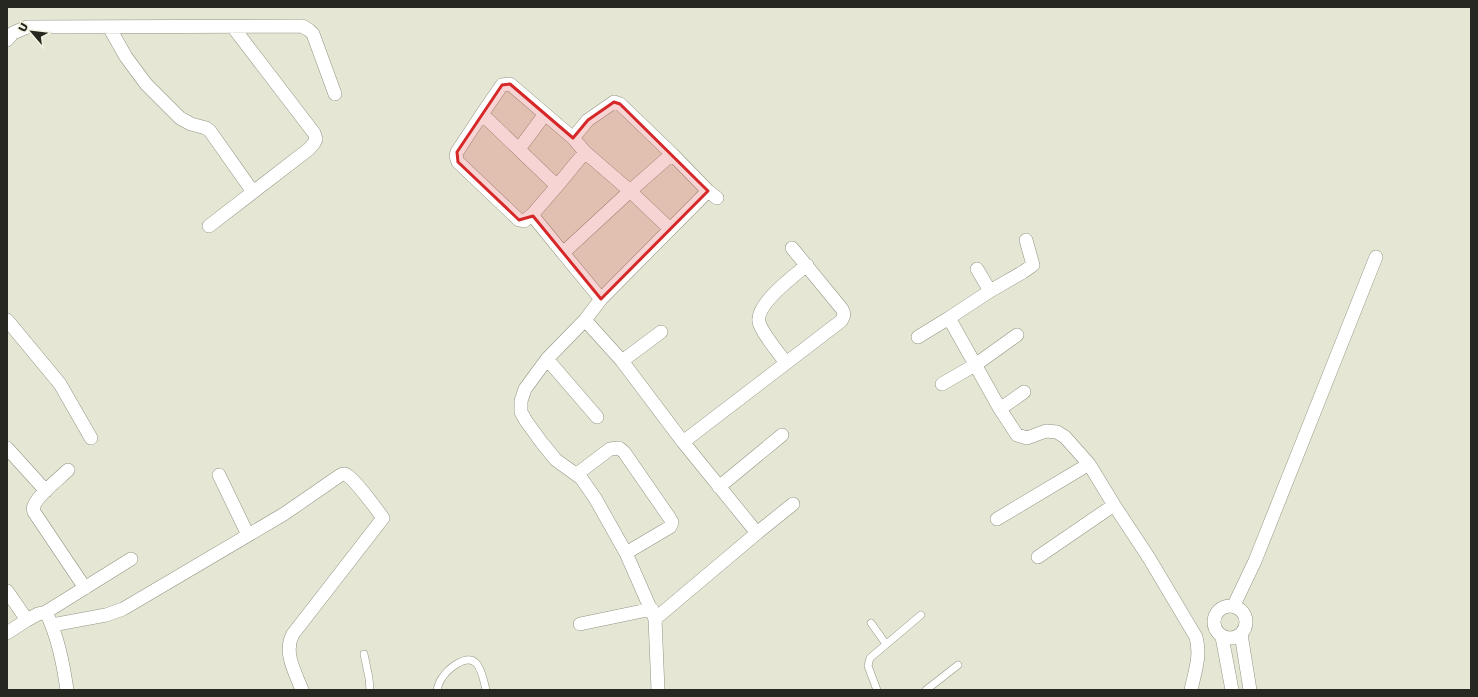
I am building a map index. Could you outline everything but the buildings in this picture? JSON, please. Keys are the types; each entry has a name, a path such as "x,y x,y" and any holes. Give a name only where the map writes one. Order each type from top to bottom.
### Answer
{"street":[{"path":"109,26 126,57 146,84 180,118 210,131 253,192"},
{"path":"7,40 13,33 27,28 109,26 302,26 306,27 313,34 335,94"},
{"path":"209,226 309,149 314,144 316,139 314,133 233,27"},
{"path":"585,152 532,215 524,221 519,220 458,162 456,156 457,152 502,85 510,84 573,138 585,152 630,191 670,229"},
{"path":"573,138 588,120 614,102 620,104 712,194 670,229 601,299 585,320 547,359 525,389 521,401 521,412 542,443 556,460 581,478 595,498 626,553 641,589 654,614 658,690"},
{"path":"482,114 557,186"},
{"path":"519,149 546,114"},
{"path":"563,253 672,154"},
{"path":"532,215 601,299"},
{"path":"918,337 990,290 1033,265 1026,240"},
{"path":"683,442 841,322 844,312 792,248"},
{"path":"1234,605 1255,561 1376,257"},
{"path":"786,363 759,324 759,314 771,297 807,265"},
{"path":"977,269 990,290"},
{"path":"949,318 1000,409 1017,435 1027,438 1046,431 1057,432 1065,437 1089,464 1114,506 1149,558 1196,637 1199,648 1191,690"},
{"path":"7,320 60,384 91,438"},
{"path":"585,320 622,361 683,442 757,533"},
{"path":"622,361 661,332"},
{"path":"942,384 975,365 1017,335"},
{"path":"547,359 597,417"},
{"path":"1000,409 1024,392"},
{"path":"719,487 782,435"},
{"path":"7,448 46,491"},
{"path":"577,474 610,449 620,448 669,517 672,522 670,527 626,553"},
{"path":"997,519 1089,464"},
{"path":"68,470 34,504 34,512 85,588"},
{"path":"52,625 106,615 123,609 284,514 342,474 348,476 382,518 293,634 289,642 288,651 302,690"},
{"path":"219,475 248,536"},
{"path":"580,624 654,614 793,504"},
{"path":"1038,557 1114,506"},
{"path":"7,634 27,620 38,614 46,612 131,559"},
{"path":"7,591 27,620"},
{"path":"1222,637 1232,639 1241,634 1247,624 1244,612 1234,605 1222,607 1214,616 1214,628 1222,637 1232,690"},
{"path":"46,612 52,625 63,661 68,690"},
{"path":"1241,634 1250,690"}],"lane":[{"path":"877,690 868,666 870,658 921,615"},
{"path":"871,623 886,644"},
{"path":"364,654 370,690"},
{"path":"436,690 440,680 448,670 464,661 470,660 476,662 486,690"},
{"path":"926,690 958,665"}],"highlighted area":[{"path":"510,84 573,138 588,120 614,102 620,104 708,191 601,299 533,216 519,220 458,162 457,152 502,85"}]}
